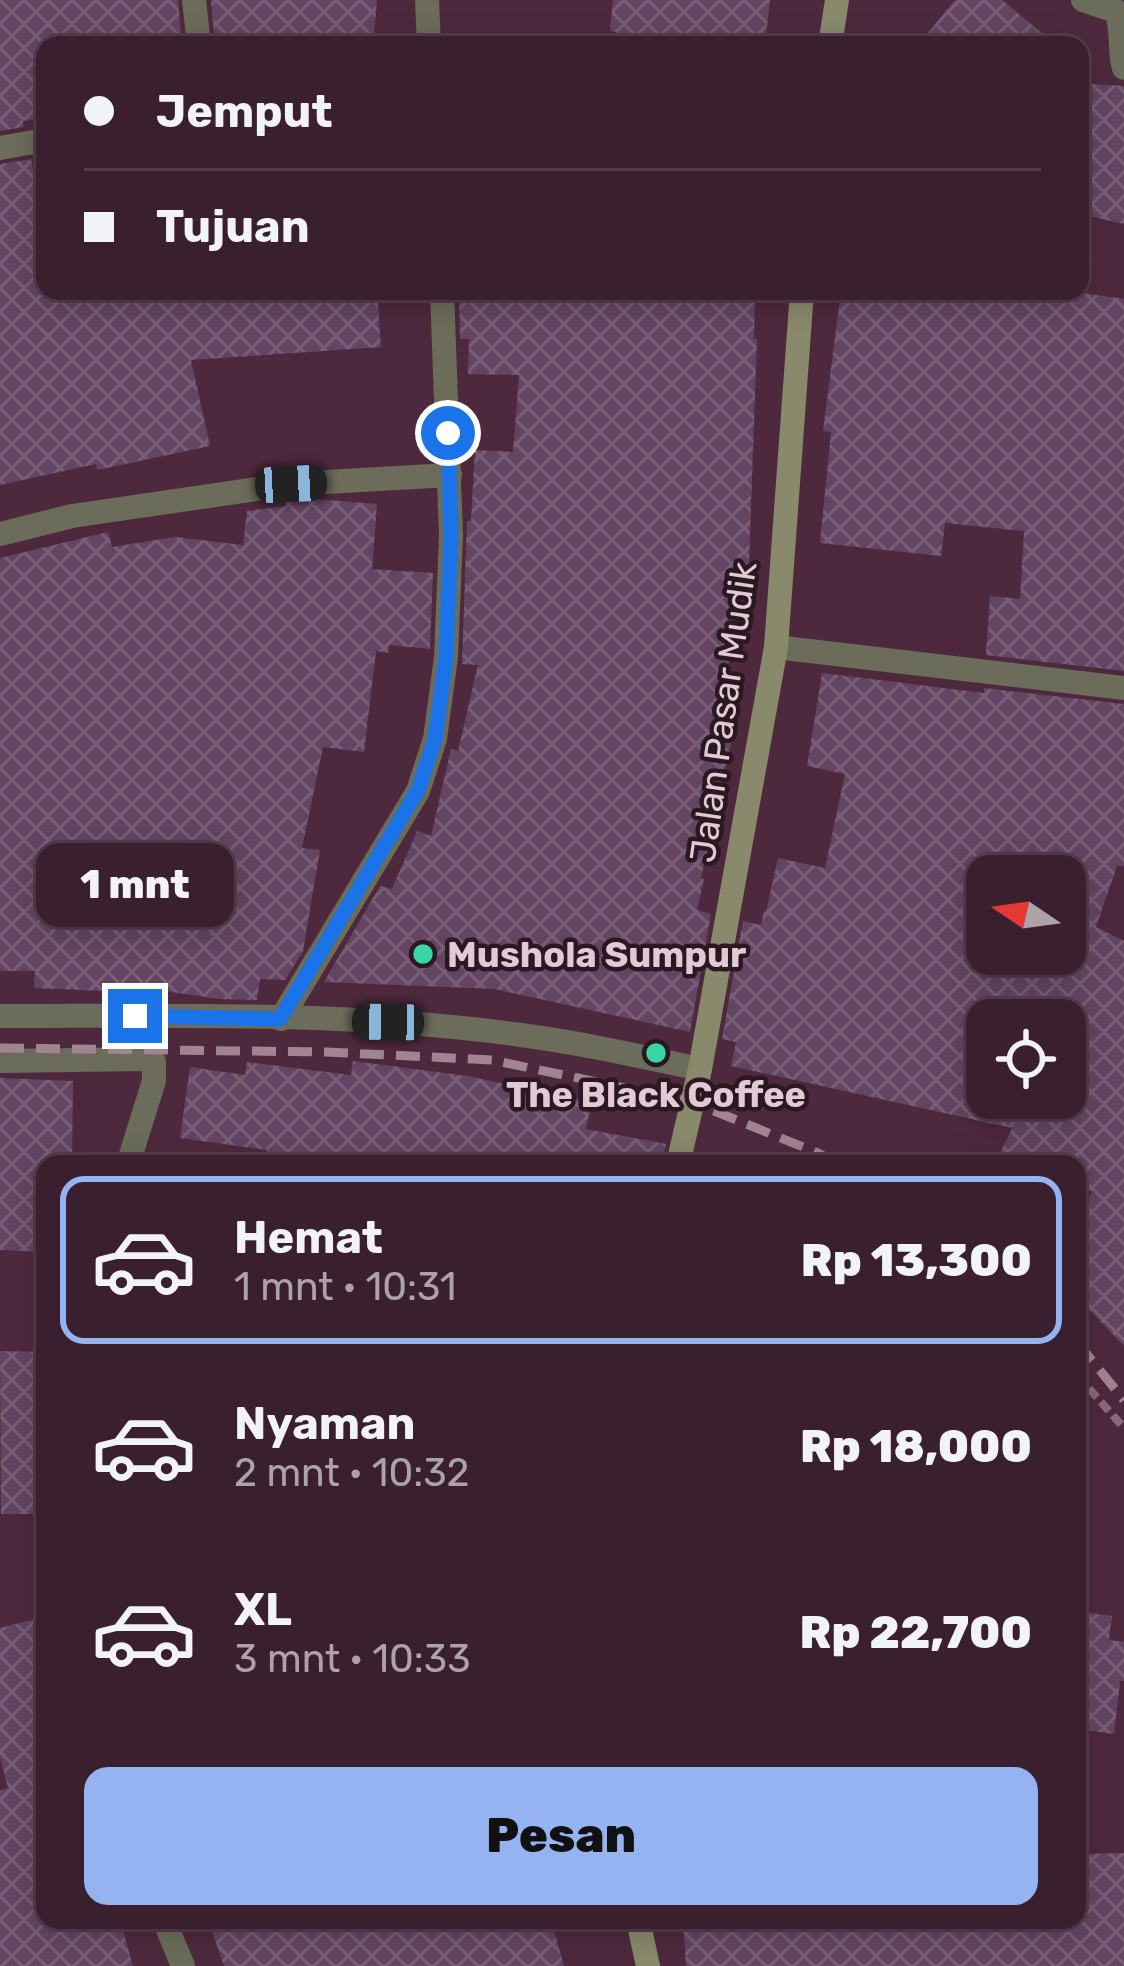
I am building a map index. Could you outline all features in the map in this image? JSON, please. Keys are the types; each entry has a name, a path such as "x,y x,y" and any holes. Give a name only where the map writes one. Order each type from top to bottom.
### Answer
{"main road":[{"path":"831,36 837,0"},
{"name":"Jalan Pasar Mudik","path":"680,1155 700,1069 776,646 801,300"},
{"path":"640,1929 647,1966"}],"street":[{"path":"194,0 198,36"},
{"path":"427,0 429,36"},
{"path":"1083,0 1116,10 1123,25 1124,68"},
{"path":"0,148 36,142"},
{"path":"280,1019 423,778 435,739 446,657 451,535 442,300"},
{"path":"0,534 72,516 291,484 450,476"},
{"path":"776,646 1124,688"},
{"path":"0,1016 388,1022 519,1034 700,1069"},
{"path":"0,1061 154,1062 154,1081 131,1155"},
{"path":"168,1929 183,1966"}],"path":[{"path":"1086,1385 1124,1428"}],"building":[{"path":"0,0 178,0 181,36 36,36 36,119 23,121 24,127 0,131"},
{"path":"211,0 377,0 374,36 214,36"},
{"path":"613,0 770,0 766,36 615,36 610,31"},
{"path":"955,0 1002,0 1045,36 925,36"},
{"path":"1089,84 1124,86 1124,224 1089,216"},
{"path":"31,159 36,184 36,300 378,300 381,347 191,360 210,446 0,485 0,164"},
{"path":"1089,294 1124,299 1124,671 986,655 990,596 1020,599 1024,531 945,523 941,556 820,543 831,432 823,431 840,300 1089,300"},
{"path":"459,300 755,300 748,591 737,590 725,694 738,696 701,878 697,910 711,914 690,1032 494,989 324,982 380,886 392,889 417,831 431,836 451,749 458,751 478,665 462,664 467,521 471,521 475,450 513,452 519,375 468,374 469,339 460,339"},
{"path":"314,499 377,504 372,569 433,573 430,649 389,645 388,653 376,651 364,752 323,747 302,848 320,850 303,951 285,980 260,979 257,1000 219,999 131,986 130,992 34,988 35,971 0,971 0,558 108,532 112,547 175,537 243,545 247,511"},
{"path":"822,673 1124,704 1124,866 1117,866 1096,927 1124,941 1124,1346 1086,1306 1086,1202 1092,1192 1086,1188 1086,1155 999,1155 1012,1128 971,1119 1086,1119 1086,999 966,999 966,1118 731,1066 736,1042 722,1039 743,921 761,925 778,858 825,868 845,774 807,766"},
{"path":"353,1061 467,1076 592,1102 586,1129 666,1144 664,1155 266,1155 267,1150 180,1138 190,1067 245,1075 247,1062 351,1075"},
{"path":"0,1078 73,1081 72,1155 36,1155 36,1252 0,1250"},
{"path":"0,1351 36,1352 36,1514 1,1514"},
{"path":"1086,1612 1112,1616 1109,1640 1124,1642 1124,1681 1120,1681 1114,1734 1086,1730"},
{"path":"35,1619 36,1623 36,1929 123,1929 133,1966 0,1966 0,1790 8,1788 0,1757 0,1628"},
{"path":"1124,1853 1124,1966 686,1966 684,1929 1086,1929 1086,1854"},
{"path":"211,1929 554,1929 564,1966 224,1966"}],"railway":[{"path":"0,1048 326,1052 492,1060 692,1102 822,1155"},
{"path":"1086,1353 1124,1400"}],"place":[{"name":"Mushola Sumpur","path":"423,954"},
{"name":"The Black Coffee","path":"656,1053"}],"route":[{"path":"135,1016 280,1019 418,790 435,739 446,657 451,535 448,433"}]}
